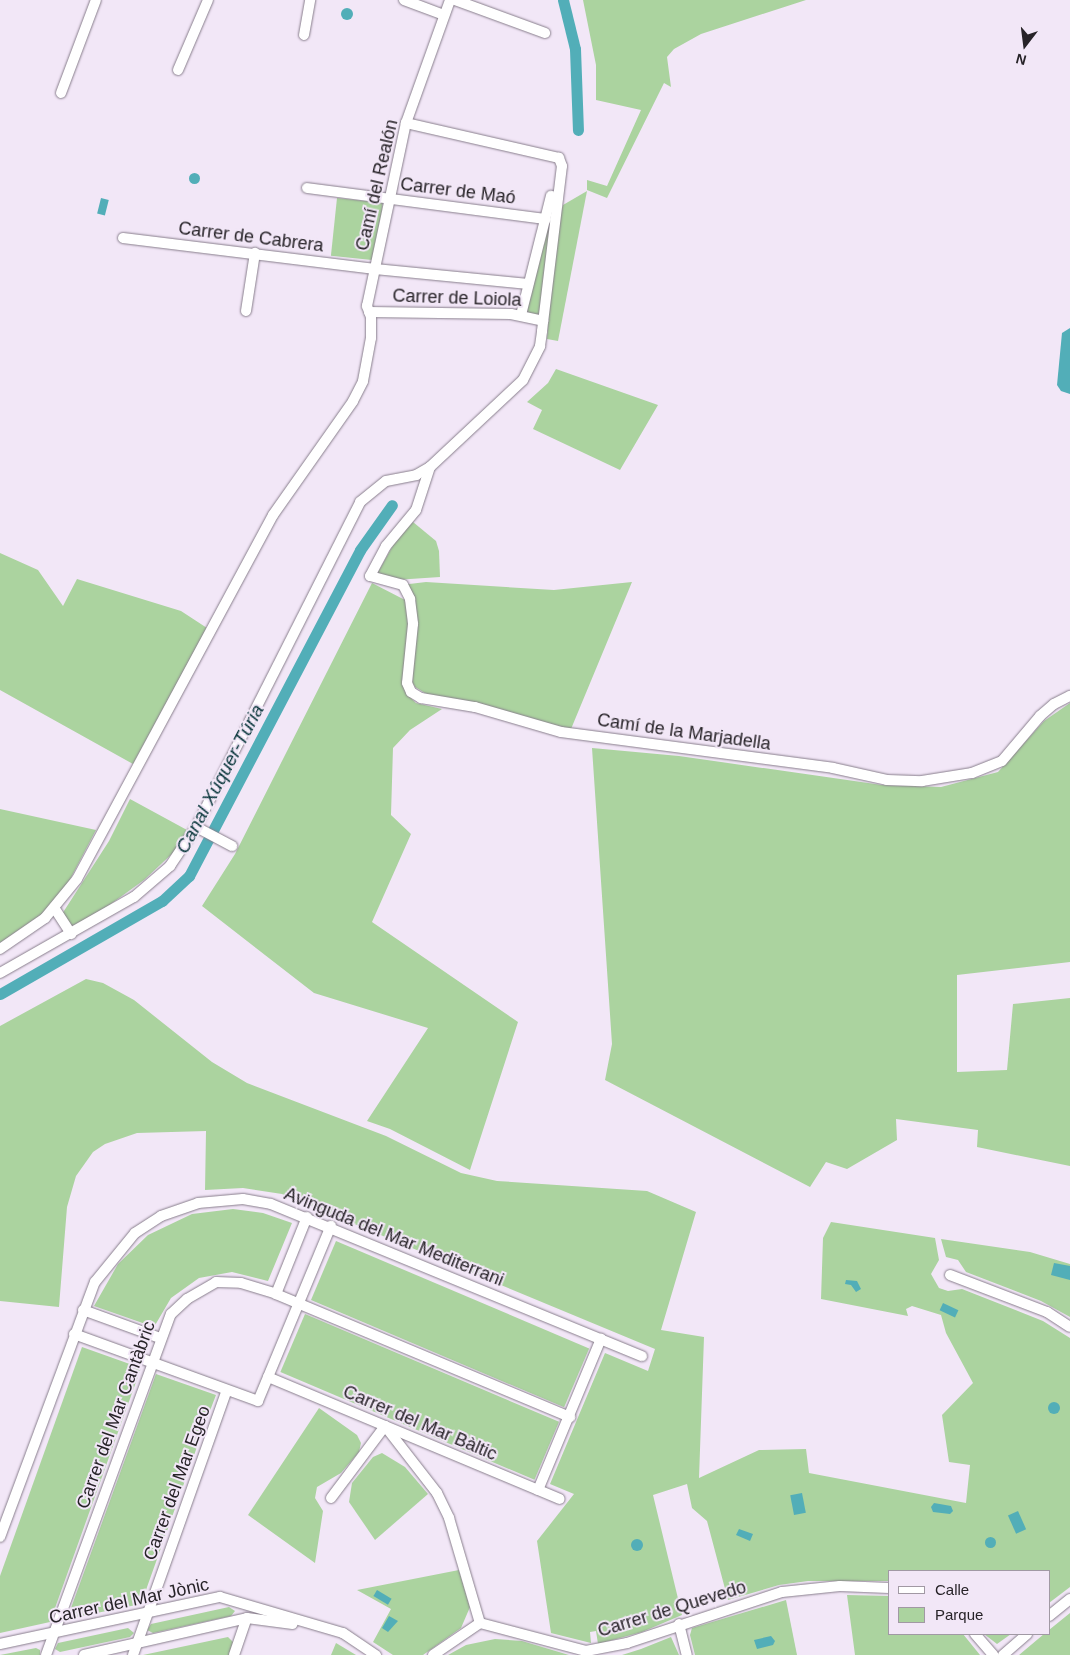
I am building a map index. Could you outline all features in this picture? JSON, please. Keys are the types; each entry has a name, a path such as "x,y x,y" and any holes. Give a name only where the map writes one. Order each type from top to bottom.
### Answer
{"street":[{"path":"61,93 96,0"},
{"path":"178,70 208,0"},
{"path":"304,35 310,0"},
{"path":"404,0 444,15"},
{"name":"Camí del Realón","path":"55,909 119,804 273,515 353,401 363,381 372,338 367,306 406,123 450,0"},
{"path":"455,0 545,33"},
{"path":"406,123 559,158"},
{"path":"521,315 546,219 559,158"},
{"path":"0,973 134,897 154,881 183,849 196,827 360,502 386,481 416,475 430,467 523,380 540,346 562,166 559,158"},
{"name":"Carrer de Maó","path":"308,188 546,219"},
{"name":"Carrer de Cabrera","path":"123,238 375,269 528,284"},
{"path":"246,311 255,253"},
{"name":"Carrer de Loiola","path":"369,312 521,315 543,321"},
{"name":"Camí de la Marjadella","path":"430,467 416,510 386,546 370,576 403,585 410,599 413,624 407,683 412,692 422,698 475,707 561,732 833,768 886,780 922,781 972,773 1002,761 1040,716 1054,704 1070,696"},
{"path":"196,827 231,845"},
{"path":"0,949 55,909 71,934"},
{"name":"Avinguda del Mar Mediterrani","path":"0,1537 74,1334 95,1282 123,1244 161,1216 198,1203 243,1199 271,1204 330,1226 642,1356"},
{"path":"276,1294 307,1217"},
{"path":"74,1334 258,1401 330,1226"},
{"path":"950,1275 1047,1312 1070,1327"},
{"name":"Carrer del Mar Cantàbric","path":"46,1655 160,1338 171,1314 187,1299 216,1282 241,1283 276,1294 570,1417"},
{"path":"83,1310 160,1338"},
{"path":"538,1490 601,1340"},
{"name":"Carrer del Mar Bàltic","path":"268,1377 560,1499"},
{"name":"Carrer del Mar Egeo","path":"133,1655 227,1390"},
{"path":"331,1498 385,1426 437,1493 449,1518 480,1624 434,1655"},
{"name":"Carrer de Quevedo","path":"480,1624 585,1653 627,1643 679,1624 782,1592 840,1586 888,1588"},
{"name":"Carrer del Mar Jònic","path":"0,1644 147,1615 220,1597 343,1633 376,1655"},
{"path":"1050,1615 1070,1599"},
{"path":"234,1655 246,1618"},
{"name":"Carrer del Mar Jònic","path":"84,1655 246,1618 321,1628"},
{"path":"679,1624 687,1655"},
{"path":"976,1635 993,1655"},
{"path":"1003,1655 1026,1635"}],"green space":[{"path":"583,0 806,0 701,34 674,49 667,57 671,87 664,83 607,198 587,190 587,180 607,186 641,110 596,100 596,65"},
{"path":"587,191 558,341 547,339 555,229 563,205"},
{"path":"337,198 383,203 377,260 331,256"},
{"path":"556,202 539,316 522,311"},
{"path":"556,369 658,405 620,470 533,429 542,410 527,402 548,383"},
{"path":"413,522 436,541 439,551 440,577 395,580 379,576 378,572 396,540"},
{"path":"0,553 38,570 63,606 77,579 181,611 207,628 133,764 0,690"},
{"path":"426,582 554,590 632,582 571,729 428,695 415,687 412,682 415,632 401,585"},
{"path":"372,583 405,600 409,612 407,694 416,703 442,709 410,730 393,748 391,815 411,834 372,922 518,1022 470,1170 390,1129 367,1121 428,1028 314,993 202,906 235,854"},
{"path":"1070,703 1070,962 957,975 957,1072 1007,1070 1013,1004 1070,998 1070,1166 977,1147 978,1130 896,1119 897,1140 847,1169 826,1162 810,1187 605,1080 612,1044 592,748 679,756 882,785 941,787 998,772 1044,721"},
{"path":"130,799 187,830 175,851 144,880 97,914 70,927 62,914 109,841"},
{"path":"0,809 96,830 64,891 42,914 0,943"},
{"path":"86,979 103,983 134,1000 212,1062 247,1083 386,1136 461,1173 497,1181 647,1191 696,1212 661,1330 704,1337 699,1478 759,1450 806,1449 809,1473 966,1503 970,1465 949,1462 942,1415 973,1383 946,1333 941,1315 912,1306 906,1309 908,1316 821,1299 823,1238 831,1222 935,1238 939,1260 931,1274 939,1288 948,1291 962,1289 1043,1321 1070,1338 1070,1587 1050,1602 1050,1570 888,1570 888,1581 808,1581 779,1585 728,1600 707,1521 692,1508 687,1484 653,1495 682,1615 642,1632 598,1644 596,1631 590,1632 591,1643 551,1633 537,1541 574,1494 550,1484 605,1353 648,1371 655,1349 282,1194 243,1188 205,1190 206,1131 137,1133 105,1144 93,1152 76,1176 67,1207 59,1307 0,1301 0,1026"},
{"path":"233,1209 263,1213 292,1223 268,1281 232,1272 199,1278 171,1298 154,1327 94,1306 118,1264 148,1235 192,1214"},
{"path":"941,1239 1030,1252 1070,1264 1070,1317 1041,1301 966,1272 958,1260 946,1257"},
{"path":"336,1241 589,1348 564,1407 311,1300"},
{"path":"305,1314 559,1422 534,1480 280,1372"},
{"path":"82,1347 141,1368 50,1622 0,1633 0,1576"},
{"path":"156,1374 216,1395 141,1604 67,1619"},
{"path":"319,1408 357,1435 361,1443 359,1452 341,1473 317,1487 315,1498 323,1511 315,1563 248,1515"},
{"path":"382,1453 405,1467 428,1494 375,1540 349,1502 352,1483 373,1457"},
{"path":"459,1570 470,1607 461,1628 423,1655 393,1655 373,1642 391,1609 357,1590"},
{"path":"847,1595 888,1596 888,1635 964,1635 980,1655 855,1655"},
{"path":"786,1600 797,1655 695,1655 690,1635 692,1628"},
{"path":"229,1607 235,1611 231,1616 153,1633 147,1630 151,1624"},
{"path":"1070,1613 1070,1655 1019,1655 1043,1635 1050,1635 1050,1629"},
{"path":"128,1628 134,1633 130,1637 60,1652 55,1649 58,1643"},
{"path":"985,1635 1010,1635 997,1644"},
{"path":"228,1637 233,1642 229,1655 143,1655"},
{"path":"671,1637 679,1655 622,1655 641,1649"},
{"path":"495,1639 522,1641 569,1655 448,1655 466,1645"},
{"path":"336,1643 356,1655 331,1655"},
{"path":"36,1648 40,1650 40,1655 0,1655"}],"water":[{"path":"345,8 349,8 353,14 349,20 345,20 341,16 341,12"},
{"path":"194,172 200,178 194,184 188,178"},
{"path":"101,198 109,200 105,215 97,214"},
{"path":"1070,328 1070,394 1061,391 1057,385 1062,333"},
{"path":"1054,1263 1070,1266 1070,1280 1051,1275"},
{"path":"846,1280 857,1281 861,1289 856,1292 851,1285 845,1284"},
{"path":"943,1303 958,1310 955,1317 940,1310"},
{"path":"1052,1402 1056,1402 1060,1408 1056,1414 1052,1414 1048,1410 1048,1406"},
{"path":"802,1493 806,1513 794,1515 790,1495"},
{"path":"934,1503 951,1506 953,1511 950,1514 933,1512 931,1507"},
{"path":"1018,1511 1026,1529 1016,1534 1008,1515"},
{"path":"739,1529 753,1534 750,1541 736,1535"},
{"path":"990,1536 996,1542 990,1548 984,1542"},
{"path":"637,1539 643,1545 637,1551 631,1545"},
{"path":"377,1590 392,1599 388,1605 373,1596"},
{"path":"389,1616 398,1621 388,1632 382,1628"},
{"path":"771,1636 775,1641 773,1645 757,1649 754,1640"}],"waterway":[{"name":"Canal Xúquer-Túria","path":"563,0 575,49 578,130"},
{"name":"Canal Xúquer-Túria","path":"0,994 162,901 189,876 360,550 392,505"}]}
